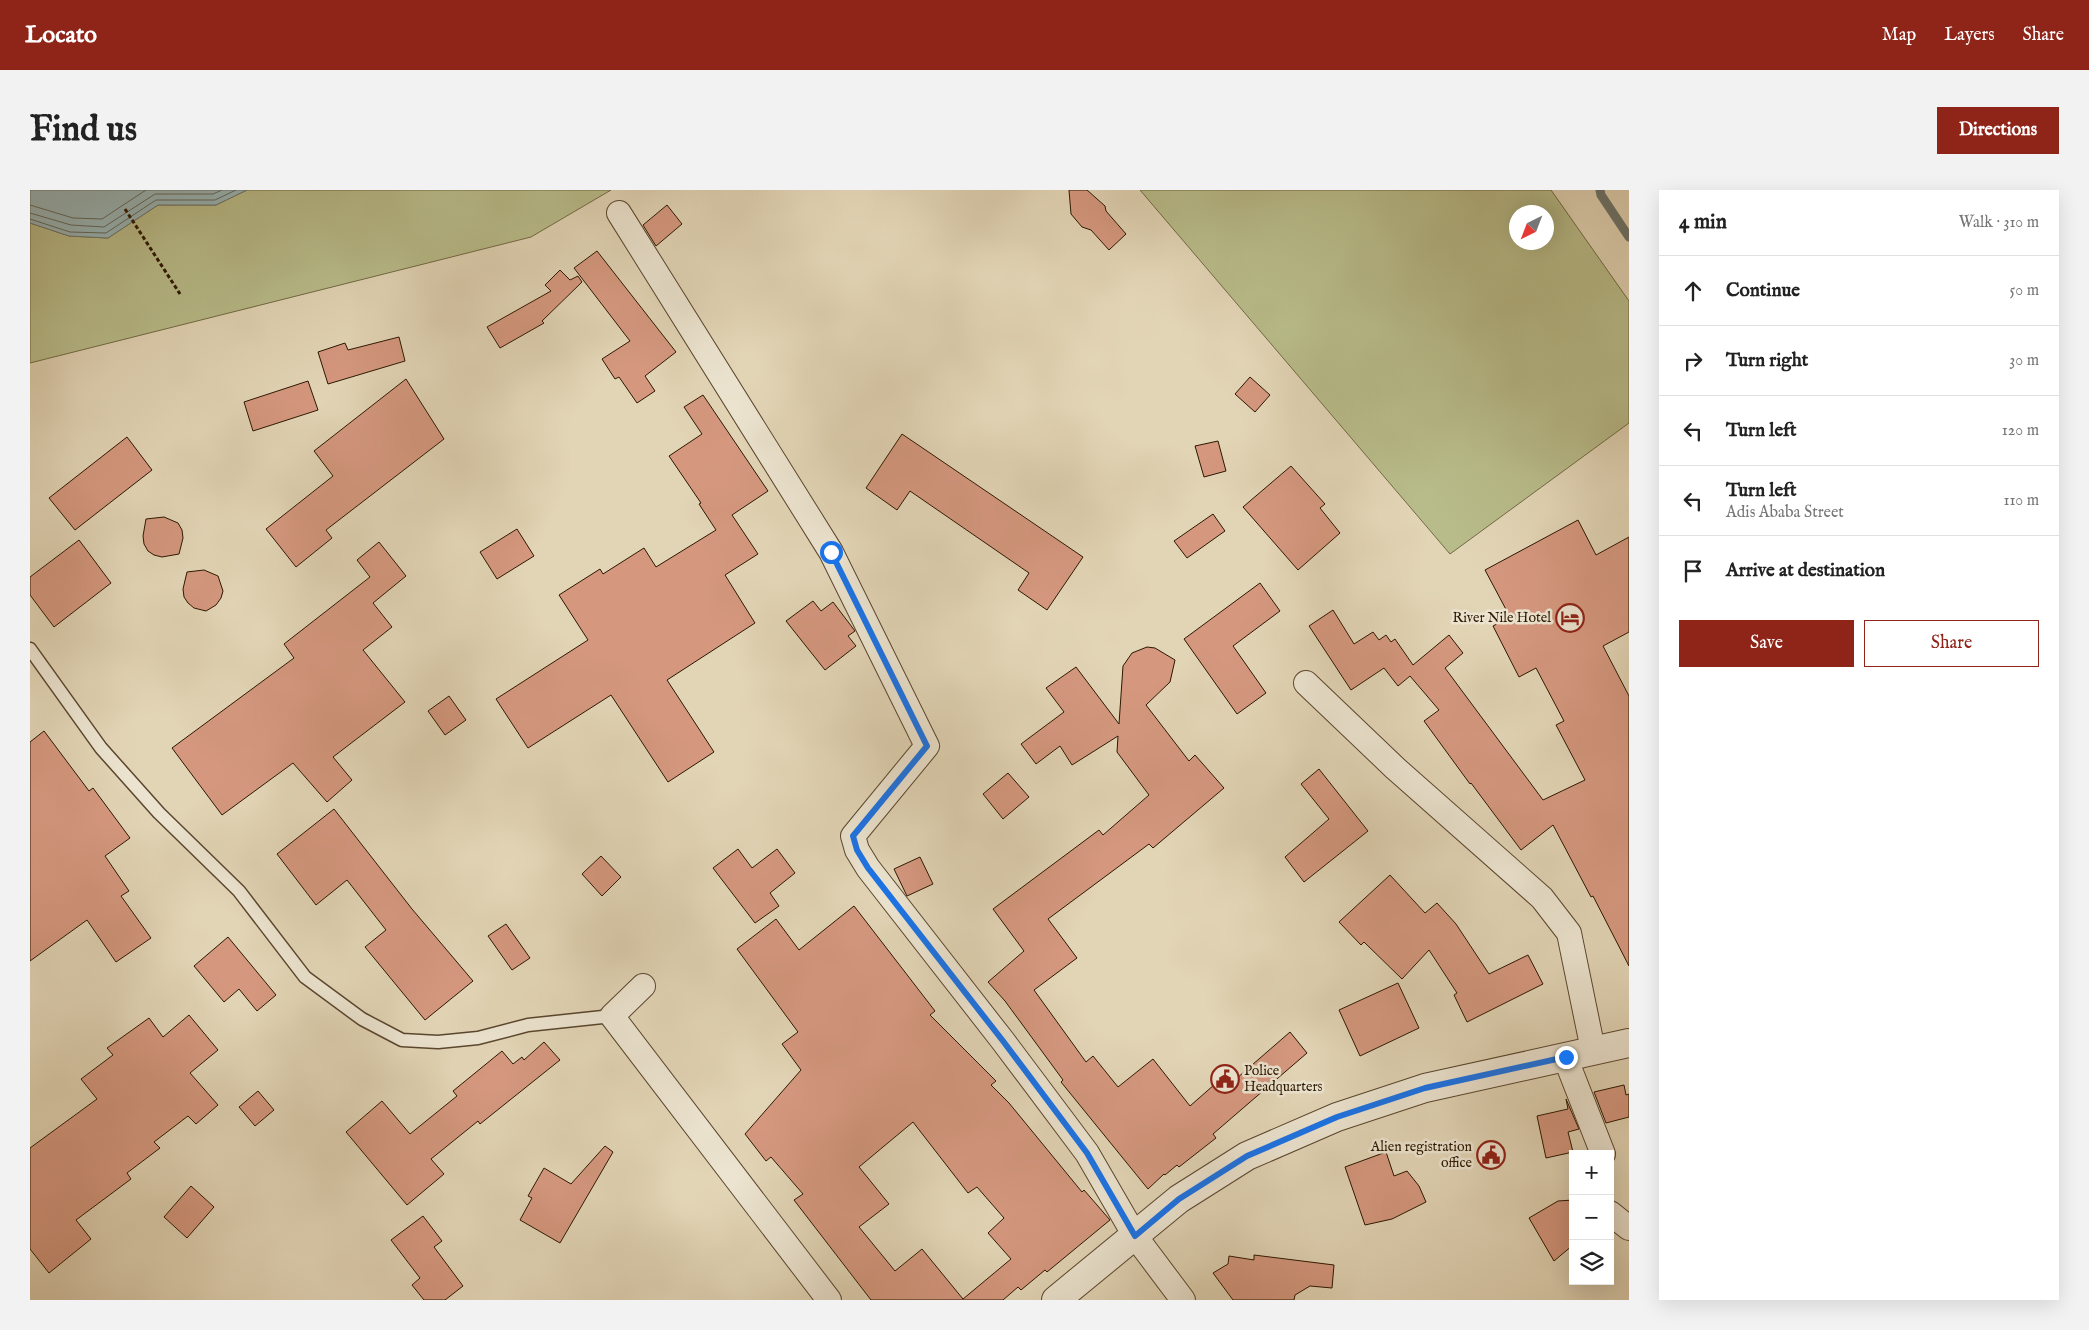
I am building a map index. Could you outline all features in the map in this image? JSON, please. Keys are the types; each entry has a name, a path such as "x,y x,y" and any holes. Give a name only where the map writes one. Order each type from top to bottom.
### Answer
{"street":[{"path":"619,213 831,552 927,746 853,836 857,850 868,868 1003,1041 1087,1153 1135,1236 1183,1300"},
{"path":"1306,683 1396,768 1542,898 1569,933 1593,1050"},
{"path":"643,986 612,1016 829,1300"},
{"path":"1056,1300 1179,1199 1247,1156 1337,1117 1425,1088 1629,1043"},
{"path":"1566,1057 1601,1150"},
{"path":"1614,1216 1629,1228"}],"lane":[{"path":"30,649 101,748 159,813 239,891 305,977 362,1018 402,1040 438,1042 478,1038 528,1025 612,1016"}],"path":[{"path":"125,209 180,294"}],"green space":[{"path":"247,190 611,190 531,237 30,363 30,223 69,236 108,238 158,205 216,205"},
{"path":"1140,190 1551,190 1629,301 1629,423 1450,554"}],"water":[{"path":"30,190 247,190 216,205 158,205 108,238 69,236 30,223"}],"building":[{"path":"1069,190 1087,190 1105,206 1106,211 1126,234 1109,250 1091,230 1082,227 1071,214"},
{"path":"667,205 682,224 656,246 643,225"},
{"path":"597,251 676,352 645,376 655,391 637,403 619,377 615,379 602,359 630,341 574,268"},
{"path":"560,270 570,280 578,276 582,282 542,321 544,323 500,348 487,327 551,291 545,285"},
{"path":"399,337 405,361 328,384 318,352 345,343 348,350"},
{"path":"1250,377 1270,395 1255,412 1235,394"},
{"path":"406,379 444,439 326,530 332,538 296,567 266,529 333,476 314,451"},
{"path":"308,381 318,410 253,431 244,402"},
{"path":"703,395 768,491 732,515 758,554 725,575 755,623 667,680 714,752 668,782 611,695 528,748 496,699 588,640 559,595 600,569 603,574 644,548 656,567 716,530 699,504 701,503 669,456 702,434 684,407"},
{"path":"902,434 1083,557 1047,610 1018,590 1029,573 910,491 897,510 866,488"},
{"path":"127,437 152,470 75,530 49,498"},
{"path":"1218,441 1226,471 1204,477 1195,446"},
{"path":"1291,466 1325,504 1320,508 1340,533 1298,570 1243,507"},
{"path":"1213,514 1225,531 1187,558 1174,541"},
{"path":"164,517 178,523 182,530 183,538 179,554 162,557 148,551 144,544 143,536 146,519"},
{"path":"1578,520 1596,555 1629,537 1629,632 1603,646 1629,696 1629,966 1593,896 1591,897 1553,825 1521,850 1424,721 1439,710 1410,676 1398,686 1384,668 1351,690 1309,626 1333,610 1354,644 1373,632 1379,640 1386,635 1391,642 1395,639 1413,665 1449,635 1463,653 1445,668 1543,800 1585,780 1556,725 1564,721 1536,668 1519,677 1493,626 1510,617 1485,570"},
{"path":"517,529 534,556 497,579 480,552"},
{"path":"79,540 111,583 54,627 30,595 30,577"},
{"path":"379,542 406,576 373,603 392,627 363,650 405,702 333,757 352,780 327,802 293,763 222,815 172,748 294,658 284,644 370,577 357,560"},
{"path":"204,570 218,576 223,591 216,605 206,611 194,608 188,603 184,597 183,589 187,572"},
{"path":"1260,583 1280,611 1233,646 1266,693 1237,714 1184,639"},
{"path":"813,601 821,611 833,602 855,631 848,636 856,646 825,670 786,621"},
{"path":"1147,647 1155,648 1175,660 1170,682 1146,705 1189,761 1195,755 1224,788 1153,848 1149,844 1048,919 1077,958 1034,990 1086,1062 1093,1056 1118,1087 1153,1059 1190,1106 1223,1077 1229,1085 1290,1032 1307,1053 1213,1134 1216,1138 1179,1167 1177,1165 1164,1174 1148,1189 1061,1082 1063,1080 1005,1001 988,982 1024,951 993,909 1099,830 1103,835 1149,795 1117,752 1118,736 1072,765 1060,746 1036,764 1021,744 1064,712 1046,688 1076,667 1119,724 1123,666 1132,653"},
{"path":"449,696 466,720 445,735 428,711"},
{"path":"44,731 89,791 93,788 130,838 105,856 129,891 121,896 151,938 116,962 87,920 30,961 30,742"},
{"path":"1319,769 1368,831 1304,882 1285,857 1329,819 1301,784"},
{"path":"1008,773 1029,797 1003,819 983,794"},
{"path":"334,809 412,909 473,981 425,1020 365,947 386,930 347,880 316,905 277,854"},
{"path":"738,849 752,868 777,849 795,873 770,893 779,906 755,923 713,868"},
{"path":"601,856 621,877 602,896 582,874"},
{"path":"920,857 933,884 907,896 894,869"},
{"path":"1390,875 1425,913 1437,903 1456,924 1489,974 1528,955 1543,984 1467,1022 1454,995 1457,993 1429,950 1402,979 1364,942 1361,945 1339,922"},
{"path":"854,906 935,1011 930,1015 996,1081 991,1085 1009,1103 1082,1192 1084,1190 1110,1220 1047,1272 1045,1270 1021,1290 1018,1287 1003,1300 871,1300 794,1200 803,1194 771,1157 766,1161 745,1134 801,1070 782,1044 798,1032 737,949 776,919 799,950","holes":["913,1122 968,1193 977,1187 1004,1218 988,1233 1011,1259 963,1299 922,1249 895,1271 859,1227 889,1204 859,1167"]},
{"path":"506,924 530,958 512,970 488,936"},
{"path":"228,937 276,995 257,1011 239,989 224,1002 194,966"},
{"path":"1398,983 1419,1028 1360,1056 1339,1010"},
{"path":"189,1015 218,1050 190,1073 218,1105 196,1124 188,1116 154,1142 160,1148 127,1173 131,1179 76,1220 91,1239 49,1273 30,1249 30,1148 97,1099 81,1079 113,1055 107,1048 149,1018 163,1037"},
{"path":"544,1042 560,1060 480,1124 478,1121 431,1159 444,1174 407,1205 346,1132 382,1101 410,1134 457,1096 453,1091 502,1051 513,1064 522,1057 524,1060"},
{"path":"1624,1085 1626,1095 1629,1094 1629,1117 1606,1123 1594,1092"},
{"path":"258,1091 274,1110 255,1126 239,1107"},
{"path":"1566,1099 1579,1129 1568,1132 1572,1150 1569,1150 1569,1153 1546,1158 1537,1116 1568,1109"},
{"path":"605,1146 613,1152 560,1243 520,1220 532,1198 528,1196 544,1168 571,1184"},
{"path":"1386,1152 1394,1176 1407,1171 1419,1186 1426,1202 1392,1219 1365,1225 1345,1167"},
{"path":"191,1186 214,1207 187,1238 164,1217"},
{"path":"1569,1200 1569,1248 1554,1261 1529,1218 1558,1201"},
{"path":"423,1216 442,1241 434,1247 463,1286 445,1300 424,1300 412,1285 420,1278 391,1240"},
{"path":"1254,1255 1334,1265 1332,1288 1310,1286 1295,1295 1294,1300 1233,1300 1213,1273 1228,1264 1229,1256 1254,1260"}],"waterway":[{"path":"1600,190 1601,195 1629,237"}],"place":[{"name":"River Nile Hotel","path":"1570,618"},
{"name":"Police Headquarters","path":"1225,1079"},
{"name":"Alien registration office","path":"1491,1155"}],"route":[{"path":"831,552 927,746 853,836 857,850 868,868 1003,1041 1087,1153 1135,1236 1179,1199 1247,1156 1337,1117 1425,1088 1566,1057"}]}
